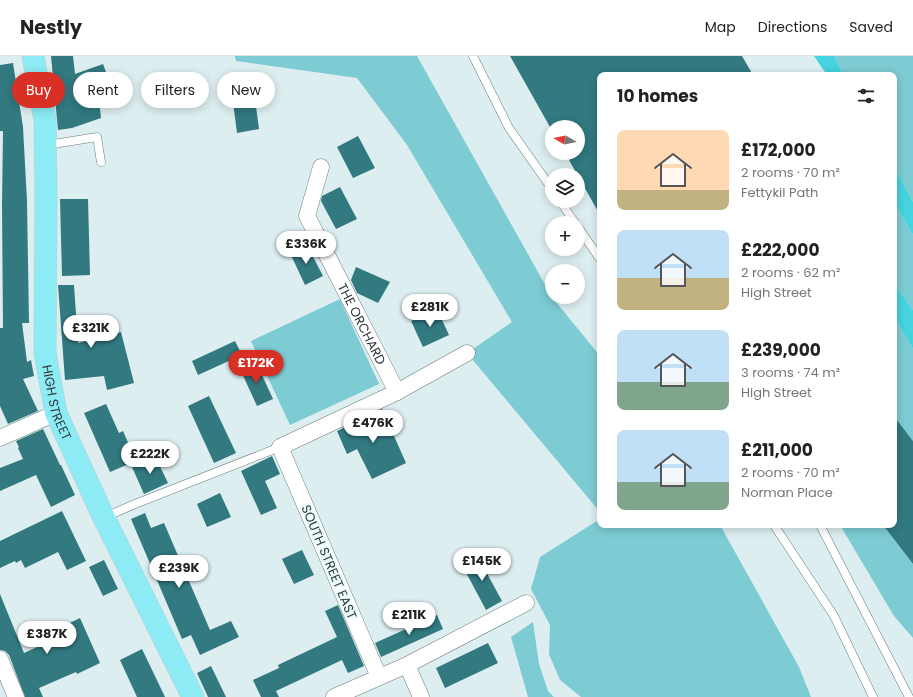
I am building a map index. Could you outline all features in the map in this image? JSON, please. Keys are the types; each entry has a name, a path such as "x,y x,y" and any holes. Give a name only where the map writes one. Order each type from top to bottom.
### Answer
{"main road":[{"name":"HIGH STREET","path":"32,56 44,120 46,195 44,353 56,414 104,518 193,697"}],"street":[{"name":"THE ORCHARD","path":"321,167 306,216 397,392"},
{"path":"280,447 397,392 467,353"},
{"path":"0,438 56,414"},
{"name":"SOUTH STREET EAST","path":"280,447 379,677"},
{"path":"334,697 406,664 526,603"},
{"path":"0,659 16,697"},
{"path":"406,664 421,697"}],"lane":[{"path":"473,56 509,128 545,179"},
{"path":"45,145 97,137 101,162"},
{"path":"585,237 597,255"},
{"path":"104,518 135,504 280,447"},
{"path":"776,528 834,616 873,697"},
{"path":"822,528 909,697"}],"shaded area":[{"path":"235,56 417,56 545,285 545,304 558,304 597,352 597,508 467,353 512,322 407,145 357,78 236,61"},
{"path":"814,56 834,56 842,72 825,72"},
{"path":"834,56 913,56 913,202 897,172 897,72 842,72"},
{"path":"897,172 913,202 913,235 897,206"},
{"path":"897,206 913,235 913,310 897,288"},
{"path":"897,288 913,310 913,349 897,322"},
{"path":"340,299 379,384 290,425 251,341"},
{"path":"897,322 913,349 913,441 897,420"},
{"path":"597,521 597,528 722,528 799,667 811,697 581,697 560,680 549,654 550,625 531,589 540,557"},
{"path":"842,528 885,528 913,564 913,638 894,616"},
{"path":"533,622 539,664 548,691 554,697 528,697 511,637"}],"building":[{"path":"51,56 73,56 75,72 73,72 73,108 100,108 101,118 72,128 58,130 56,108 65,108 65,72 53,72"},
{"path":"510,56 742,56 751,72 597,72 597,210 585,188 585,168 573,168 569,160 585,160 585,120 546,120"},
{"path":"13,63 14,72 12,72 12,108 20,108 23,127 27,201 29,323 22,323 27,362 31,360 34,376 23,379 38,411 8,424 0,406 0,328 3,328 3,131 0,131 0,65"},
{"path":"103,64 106,72 81,72"},
{"path":"234,108 256,108 259,129 237,133"},
{"path":"358,136 375,168 353,178 337,147"},
{"path":"340,187 357,219 336,229 321,201 322,196"},
{"path":"60,199 88,199 90,275 62,276"},
{"path":"307,245 323,276 305,285 290,253"},
{"path":"356,267 390,282 378,303 357,293 351,280"},
{"path":"58,285 74,285 78,343 121,332 134,383 107,390 104,376 65,380"},
{"path":"437,309 449,335 423,347 411,321"},
{"path":"235,341 242,355 198,375 192,361"},
{"path":"256,362 273,399 257,406 240,369"},
{"path":"209,396 236,453 214,463 188,406"},
{"path":"106,404 119,433 123,431 136,461 110,472 84,413"},
{"path":"382,409 406,463 372,479 357,449 347,454 337,431"},
{"path":"897,420 913,441 913,564 885,528 897,528"},
{"path":"43,429 75,495 51,507 36,475 0,491 0,468 23,459 16,441"},
{"path":"155,456 168,483 144,494 132,467"},
{"path":"272,456 280,474 265,481 277,508 261,515 241,471"},
{"path":"220,493 231,517 207,527 197,504"},
{"path":"62,511 86,561 67,570 58,552 25,568 21,560 16,563 15,561 0,568 0,541"},
{"path":"145,513 151,528 164,523 210,630 231,621 239,637 200,655 191,635 182,639 131,519"},
{"path":"302,550 314,575 294,584 282,559"},
{"path":"477,555 502,601 486,610 461,563"},
{"path":"104,560 118,589 103,596 89,567"},
{"path":"0,594 24,653 60,637 57,629 80,618 100,663 77,674 76,672 39,688 43,697 25,697 9,655 5,651 0,650"},
{"path":"338,605 364,666 348,673 342,660 276,691 279,697 261,697 253,680 279,668 278,665 337,637 325,611"},
{"path":"437,615 443,629 381,657 375,643"},
{"path":"488,643 498,663 445,688 436,668"},
{"path":"142,649 165,697 137,697 120,660"},
{"path":"211,666 226,697 208,697 197,673"}]}
